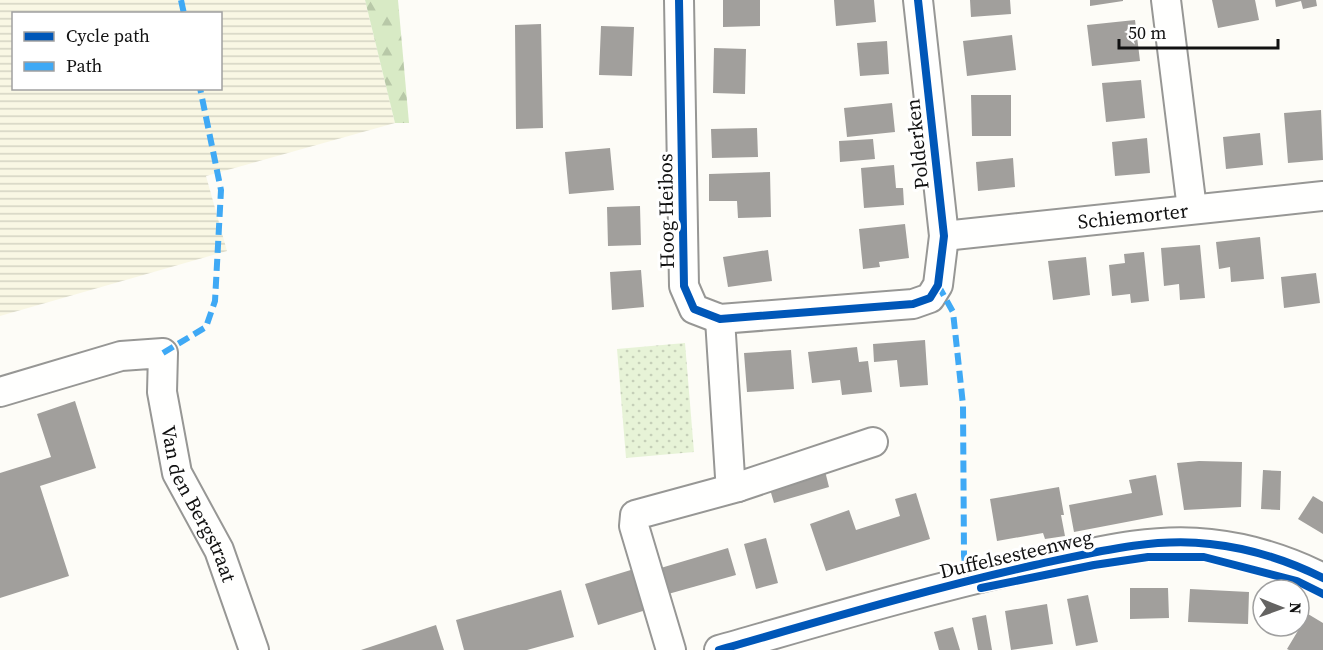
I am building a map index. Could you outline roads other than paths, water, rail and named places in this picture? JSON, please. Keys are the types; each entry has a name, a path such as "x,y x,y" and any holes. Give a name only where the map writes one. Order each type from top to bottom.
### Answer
{"street":[{"name":"Hoog Heibos","path":"679,0 684,286 694,309 720,319 913,304 930,298 938,285"},
{"name":"Polderken","path":"918,0 944,236 938,285"},
{"path":"1167,0 1192,209"},
{"name":"Schiemorter","path":"944,236 1323,196"},
{"path":"720,319 730,477 738,487"},
{"name":"Van den Bergstraat","path":"0,392 121,356 164,353 162,392 177,473 219,550 254,650"},
{"path":"671,650 634,526 635,515 738,487 873,442"},
{"name":"Duffelsesteenweg","path":"718,650 967,580 1101,551 1165,543 1209,544 1242,549 1323,578"}]}
